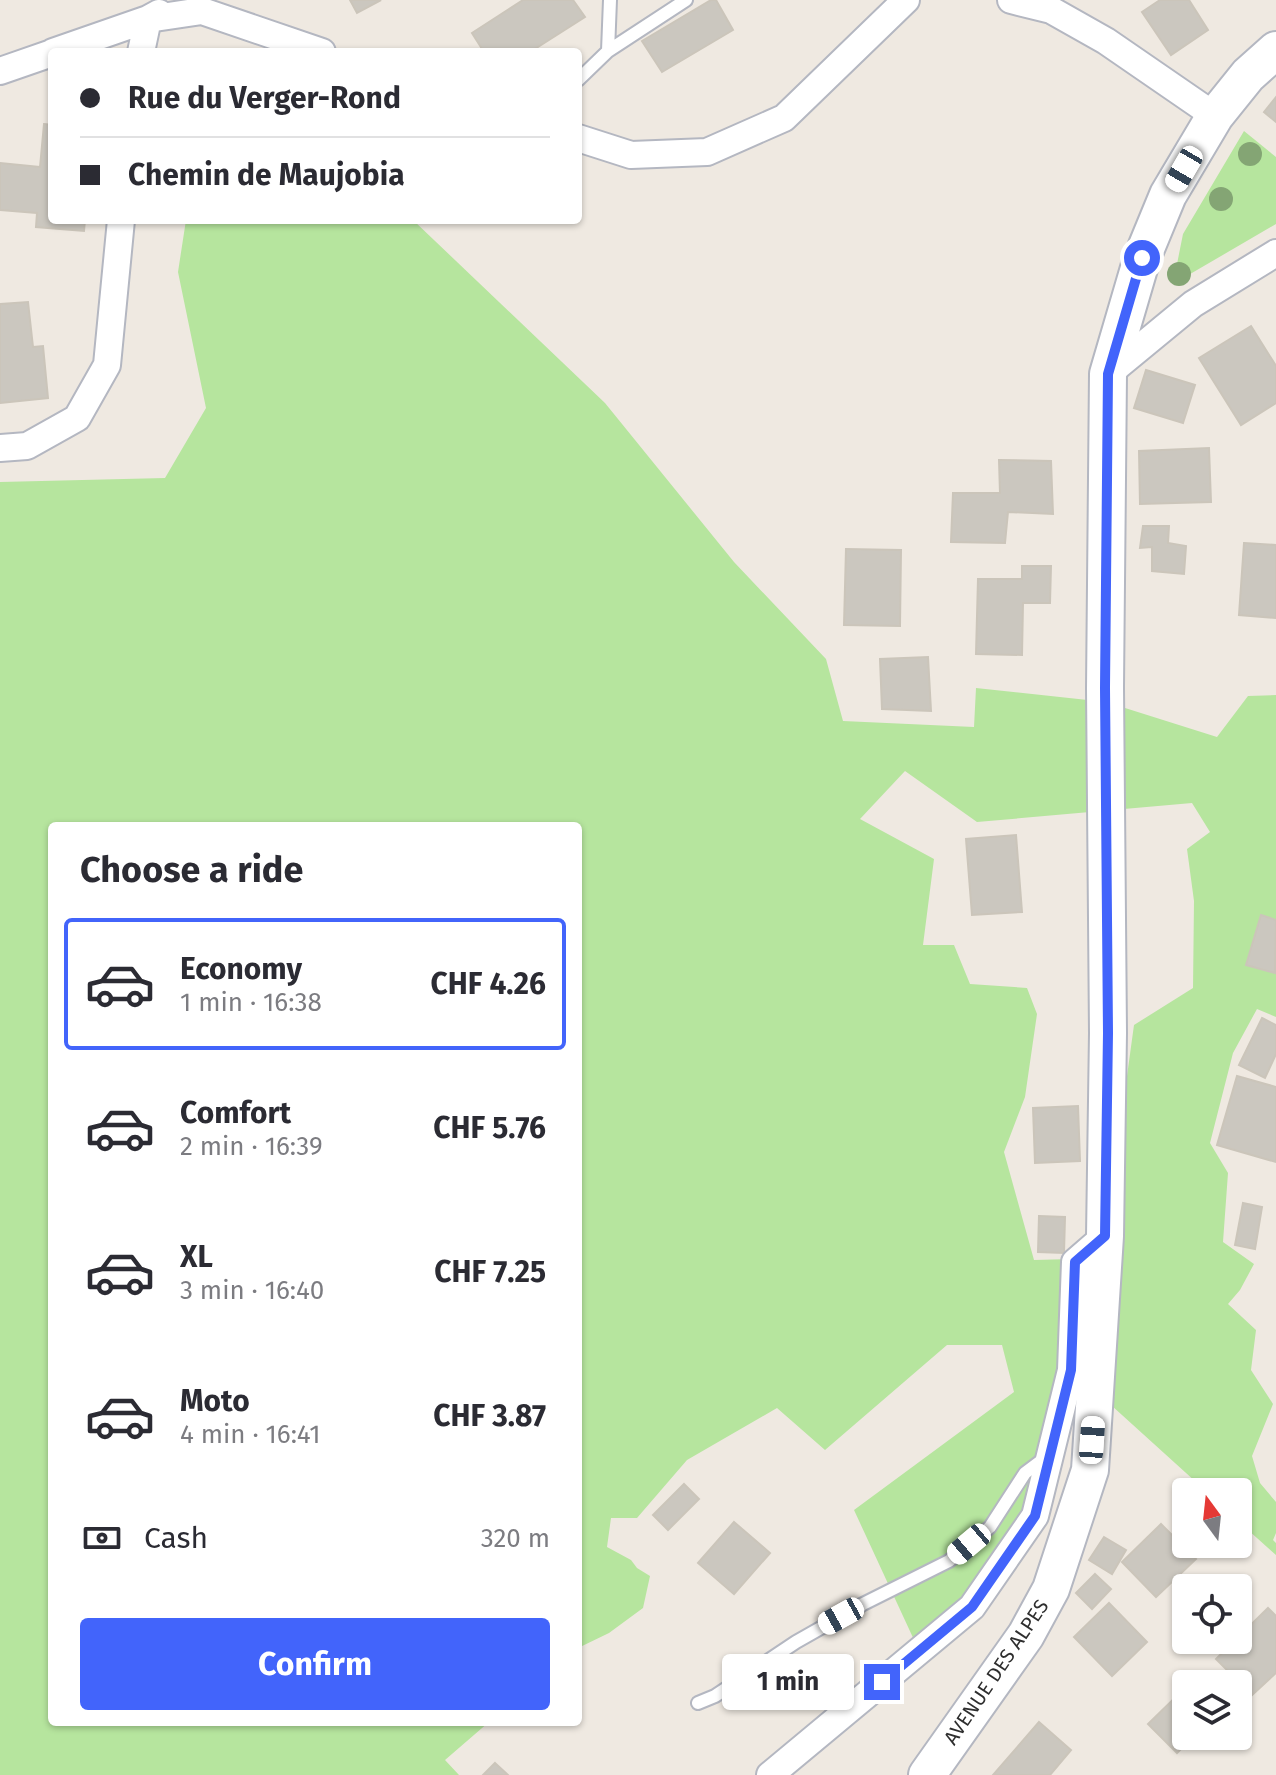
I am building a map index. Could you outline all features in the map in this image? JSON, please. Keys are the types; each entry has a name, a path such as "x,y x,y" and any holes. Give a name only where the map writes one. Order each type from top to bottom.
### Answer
{"main road":[{"name":"AVENUE DES ALPES","path":"927,1775 1026,1635 1051,1589 1090,1470 1105,1236 1108,374 1142,258 1168,195 1215,116 1248,75 1276,50"}],"street":[{"path":"65,48 148,19 184,0"},
{"path":"582,139 631,155 707,152 784,118 906,0"},
{"path":"1011,0 1051,10 1106,41 1215,116"},
{"path":"148,19 202,11 310,48"},
{"path":"142,48 148,19"},
{"path":"0,71 48,54"},
{"path":"0,448 27,446 77,418 107,365 121,224"},
{"path":"1108,374 1193,304 1276,253"},
{"path":"770,1775 972,1607 1035,1516 1071,1370 1075,1262 1105,1236"}],"lane":[{"path":"608,51 610,0"},
{"path":"582,76 608,51 686,0"},
{"path":"698,1703 715,1696 796,1642 863,1604 949,1561 990,1527 1025,1473 1050,1453"}],"green space":[{"path":"1244,131 1276,157 1276,224 1173,284 1183,234"},
{"path":"185,224 417,224 605,403 734,562 826,659 843,721 974,727 976,688 1106,702 1217,737 1248,696 1276,695 1276,1017 1257,1009 1233,1053 1210,1143 1228,1173 1223,1242 1254,1264 1240,1290 1228,1304 1256,1330 1251,1370 1273,1404 1252,1456 1260,1483 1276,1502 1276,1533 1273,1540 1276,1555 1252,1534 1252,1478 1192,1478 1069,1367 1040,1524 915,1642 854,1510 1014,1392 1002,1345 947,1345 825,1450 777,1408 687,1460 637,1518 611,1518 607,1547 631,1560 650,1576 643,1608 609,1633 582,1646 582,822 48,822 48,1726 484,1726 445,1760 459,1775 0,1775 0,482 165,478 206,408 178,272","holes":["905,771 977,822 1192,803 1210,832 1187,849 1194,901 1193,988 1134,1025 1105,1236 1072,1259 1034,1260 1004,1152 1025,1097 1037,1014 1027,988 970,984 954,945 923,945 934,859 860,819"]}],"building":[{"path":"350,0 381,0 357,13"},
{"path":"523,0 573,0 585,17 536,48 481,48 472,33"},
{"path":"711,0 716,0 733,30 662,72 642,41"},
{"path":"1160,0 1189,0 1208,30 1171,55 1142,12"},
{"path":"1276,97 1276,122 1264,112"},
{"path":"44,124 48,124 48,224 85,224 84,231 36,227 37,213 0,210 0,163 40,167"},
{"path":"28,302 33,347 43,346 48,398 0,403 0,304"},
{"path":"1251,326 1276,366 1276,403 1241,425 1199,358"},
{"path":"1146,370 1195,385 1183,423 1134,408"},
{"path":"1209,448 1211,502 1140,504 1139,451"},
{"path":"999,460 1051,461 1053,514 1008,512 1005,543 951,542 953,493 1000,493"},
{"path":"1143,526 1169,526 1168,543 1186,546 1184,574 1152,571 1152,547 1140,548"},
{"path":"1244,543 1276,545 1276,618 1239,615"},
{"path":"846,549 901,550 900,626 844,625"},
{"path":"1022,566 1051,566 1050,603 1023,603 1022,655 976,654 978,579 1022,579"},
{"path":"928,657 931,711 882,709 880,659"},
{"path":"1016,835 1022,912 972,915 966,839"},
{"path":"1261,915 1276,920 1275,973 1246,965"},
{"path":"1262,1018 1276,1025 1276,1054 1265,1078 1239,1065"},
{"path":"1237,1076 1276,1087 1276,1162 1217,1145"},
{"path":"1078,1106 1080,1161 1035,1163 1033,1108"},
{"path":"1243,1203 1262,1207 1255,1249 1235,1245"},
{"path":"1039,1216 1065,1217 1064,1253 1038,1252"},
{"path":"684,1484 699,1499 668,1530 653,1515"},
{"path":"734,1522 770,1553 734,1594 698,1563"},
{"path":"1161,1524 1172,1535 1172,1558 1196,1559 1180,1574 1172,1574 1172,1582 1156,1597 1122,1562"},
{"path":"1104,1537 1126,1550 1112,1574 1089,1560"},
{"path":"1095,1574 1111,1589 1092,1609 1076,1593"},
{"path":"1109,1603 1147,1642 1112,1676 1074,1637"},
{"path":"1268,1608 1276,1616 1276,1673 1252,1695 1252,1670 1227,1670 1216,1659 1221,1654 1252,1654 1252,1624"},
{"path":"1172,1701 1172,1748 1148,1724"},
{"path":"1039,1722 1071,1750 1050,1775 993,1775"},
{"path":"495,1763 508,1775 483,1775"}],"route":[{"path":"882,1682 972,1607 1035,1516 1071,1370 1075,1262 1105,1236 1108,374 1142,258"}]}
